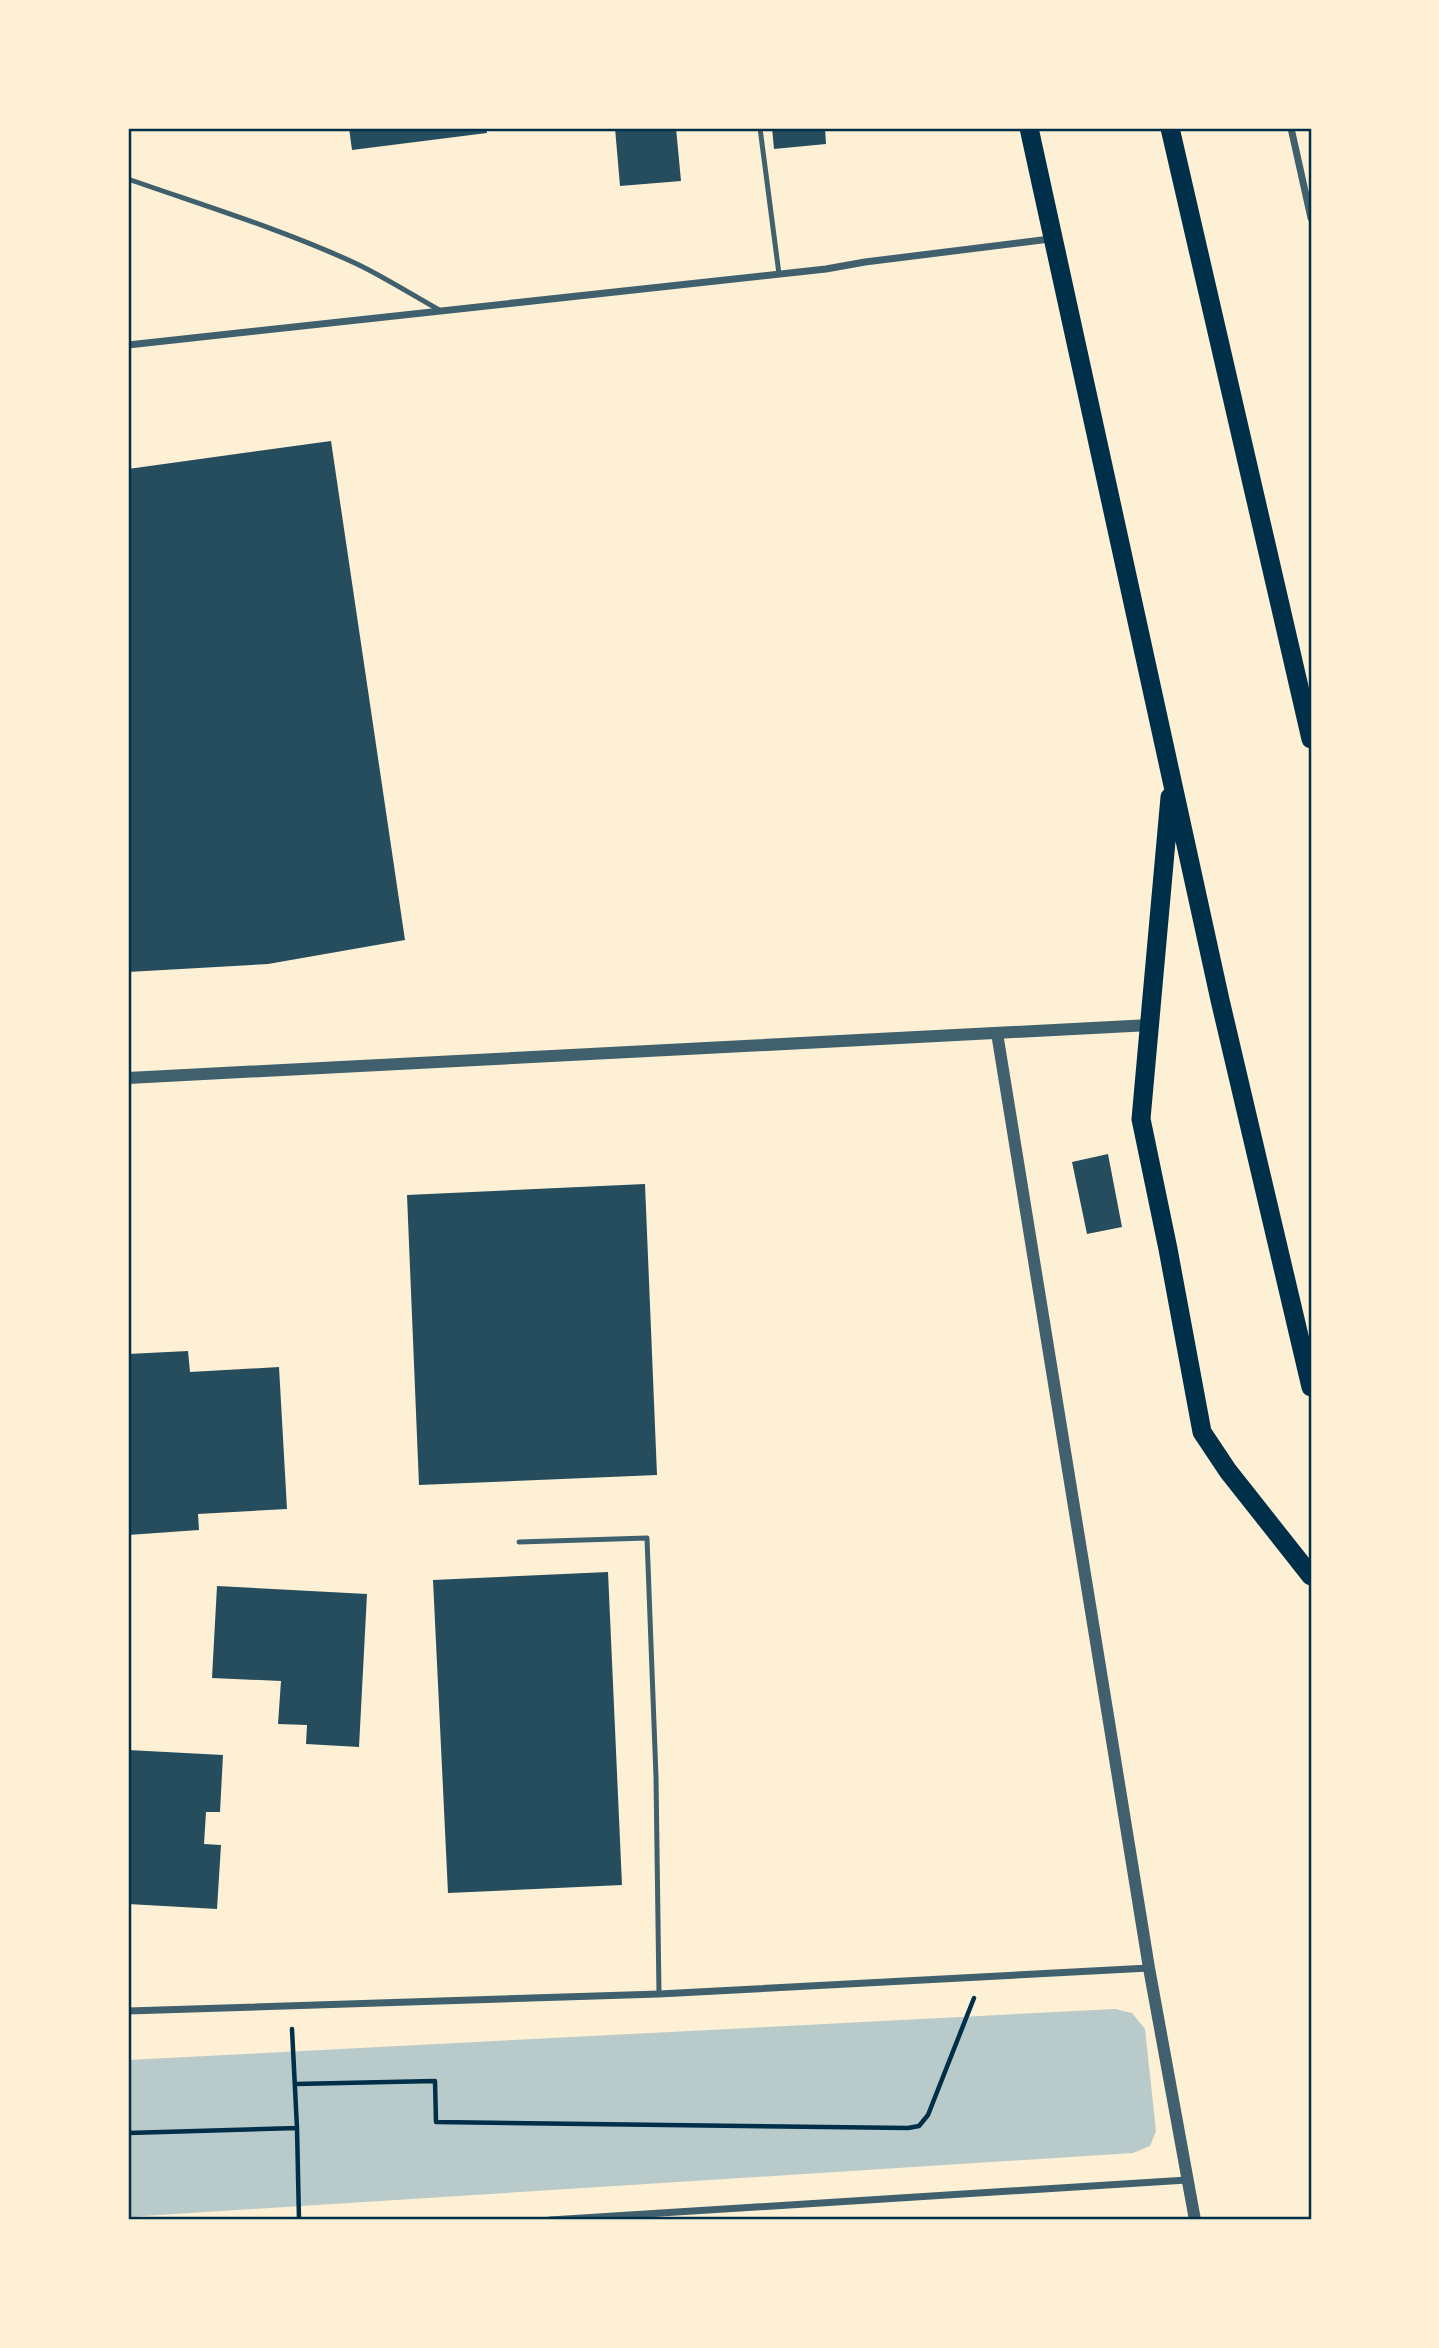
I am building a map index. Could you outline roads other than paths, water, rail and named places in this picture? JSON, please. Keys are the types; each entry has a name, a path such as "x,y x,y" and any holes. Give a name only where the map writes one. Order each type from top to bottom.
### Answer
{"highway":[{"path":"1029,128 1220,1000 1311,1387"},
{"path":"1170,128 1311,739"},
{"path":"1172,778 1141,1118 1202,1432 1228,1471 1311,1576"}],"street":[{"path":"1291,128 1311,218"},
{"path":"128,345 779,274 1055,239"},
{"path":"128,1078 1150,1025"},
{"path":"997,1033 1149,1968 1195,2220"},
{"path":"128,2011 659,1994 1149,1968"},
{"path":"550,2220 1187,2180"}],"lane":[{"path":"760,128 779,274"},
{"path":"128,178 246,220 360,265 441,311"},
{"path":"519,1542 647,1538 656,1777 659,1994"}]}
